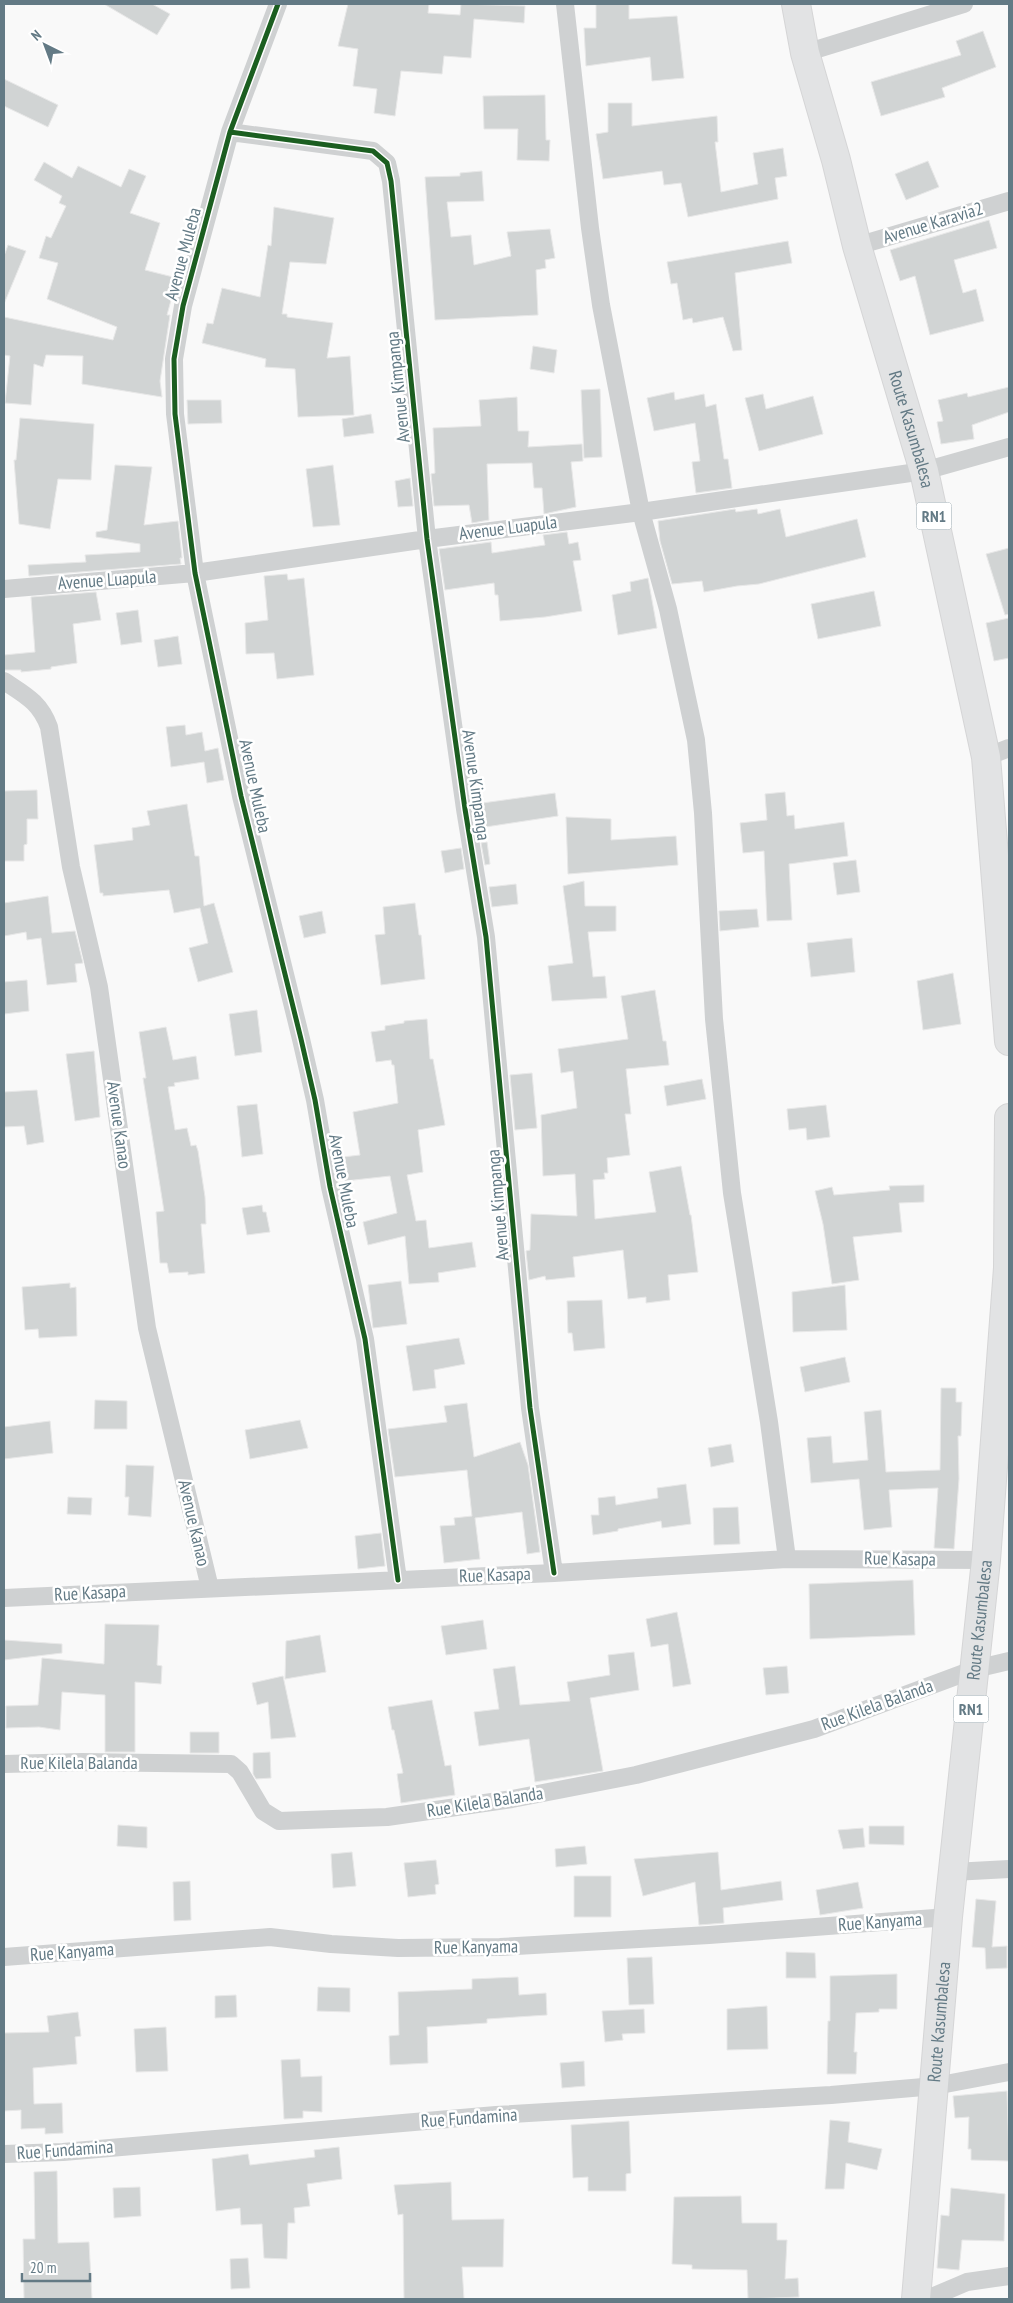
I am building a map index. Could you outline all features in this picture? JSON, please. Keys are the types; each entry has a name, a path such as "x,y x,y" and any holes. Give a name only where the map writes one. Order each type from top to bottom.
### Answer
{"highway":[{"name":"Route Kasumbalesa","path":"796,4 805,53 836,160 856,246 924,471 998,753 1009,1041"},
{"name":"Route Kasumbalesa","path":"916,2299 948,1917 986,1560 1008,1268 1009,1118"}],"street":[{"name":"Avenue Muleba","path":"278,4 230,132 183,306 174,359 175,414 195,573 241,796 315,1100 330,1187 365,1339 398,1580"},
{"path":"565,4 590,228 601,305 641,512 668,609 696,740 703,813 714,1019 732,1193 769,1422 787,1559"},
{"path":"805,53 964,4"},
{"name":"Avenue Kimpanga","path":"230,132 373,151 387,163 391,181 427,539 465,809 486,937 530,1408 554,1573"},
{"name":"Avenue Karavia2","path":"856,246 1009,201"},
{"name":"Avenue Luapula","path":"4,589 195,573 427,539 641,512 924,471 1009,447"},
{"name":"Avenue Kanao","path":"4,681 39,705 49,727 71,867 99,987 147,1328 210,1588"},
{"name":"Rue Kasapa","path":"4,1598 554,1573 787,1559 986,1560"},
{"path":"975,1669 1009,1661"},
{"name":"Rue Kilela Balanda","path":"4,1764 82,1762 230,1764 240,1772 263,1811 279,1821 387,1817 512,1799 636,1775 814,1729 975,1669"},
{"path":"953,1872 1009,1869"},
{"name":"Rue Kanyama","path":"4,1957 270,1937 331,1944 398,1948 509,1946 709,1935 948,1917"},
{"name":"Rue Fundamina","path":"4,2154 63,2152 496,2115 715,2104 935,2086 1009,2072"},
{"path":"927,2299 967,2282 1009,2276"}],"building":[{"path":"104,4 152,4 170,14 157,35"},
{"path":"348,4 429,4 428,13 460,15 461,4 525,6 524,23 474,19 471,58 444,56 442,74 401,71 395,116 374,113 377,89 353,86 358,49 338,46"},
{"path":"596,4 629,4 629,19 677,16 684,78 652,81 650,57 586,66 584,28 596,28"},
{"path":"983,31 996,67 942,88 945,97 881,116 871,82 961,55 956,41"},
{"path":"4,79 58,105 48,127 4,106"},
{"path":"545,95 546,140 550,140 549,161 517,160 518,129 484,129 483,96"},
{"path":"608,103 632,103 632,126 717,116 718,142 715,142 721,192 758,184 753,153 783,148 787,176 775,178 778,199 688,217 681,183 664,185 662,171 603,179 596,134 608,132"},
{"path":"928,161 939,187 906,200 895,174"},
{"path":"44,162 72,178 78,166 121,187 129,169 146,176 130,213 160,223 145,270 177,278 167,315 170,315 160,381 162,397 82,384 83,356 46,355 43,367 34,364 31,405 5,403 10,356 4,355 4,317 113,340 117,327 47,299 58,263 39,258 46,236 51,238 66,206 59,203 62,196 34,180"},
{"path":"482,171 484,201 447,202 451,237 471,235 474,265 511,256 507,232 550,229 555,258 545,260 546,268 536,270 538,315 435,320 425,177 460,176 460,173"},
{"path":"274,207 334,218 326,264 290,262 282,314 287,314 287,317 333,323 327,358 350,356 354,415 298,417 295,369 265,367 266,359 202,343 207,323 213,324 222,288 260,297 268,245 271,246"},
{"path":"989,220 997,248 954,260 963,293 976,289 984,321 930,335 915,276 900,281 890,250"},
{"path":"788,241 792,263 735,273 742,350 733,351 723,317 693,323 692,318 683,320 677,283 671,284 667,262"},
{"path":"8,245 26,251 4,304 4,256"},
{"path":"533,346 557,350 554,373 530,369"},
{"path":"1009,387 1009,412 972,425 974,439 941,444 937,422 943,421 938,400 967,393 968,397"},
{"path":"600,389 602,457 584,458 581,390"},
{"path":"674,392 675,400 704,394 706,407 716,404 724,459 728,459 732,488 696,493 692,462 700,461 695,423 654,431 647,398"},
{"path":"763,394 766,409 813,396 823,434 759,451 745,398"},
{"path":"517,397 518,431 529,431 528,447 582,444 583,461 571,462 576,507 544,514 542,488 534,488 532,463 487,464 489,520 472,523 469,505 434,506 431,474 435,473 433,428 481,426 479,400"},
{"path":"187,400 221,400 222,423 188,424"},
{"path":"371,414 374,433 344,437 342,419"},
{"path":"20,418 94,424 91,480 58,479 50,529 19,524 14,460 16,460"},
{"path":"115,465 152,467 144,525 178,521 181,564 29,576 28,565 86,562 85,555 140,552 140,544 96,537 96,532 107,530"},
{"path":"333,465 340,525 313,527 306,469"},
{"path":"410,478 413,506 398,507 395,481"},
{"path":"735,509 736,512 757,509 758,514 780,509 786,537 857,519 866,557 759,584 704,592 702,581 672,584 660,541 658,521"},
{"path":"567,532 569,544 578,542 581,560 573,561 582,611 500,621 498,595 495,595 494,583 445,590 439,549 491,542 492,553 545,545 543,535"},
{"path":"1009,548 1009,614 1005,615 986,554"},
{"path":"287,574 288,580 304,578 314,675 277,679 274,653 246,654 245,623 268,620 264,576"},
{"path":"648,578 657,628 618,635 612,595 631,591 630,582"},
{"path":"874,591 881,626 818,639 811,604"},
{"path":"96,592 101,620 73,624 77,663 51,667 51,669 21,672 21,670 4,670 4,655 35,652 31,597"},
{"path":"138,610 142,642 121,645 116,613"},
{"path":"1009,618 1009,658 994,661 986,623"},
{"path":"178,636 182,664 158,667 154,640"},
{"path":"185,725 186,735 202,732 205,751 218,748 224,780 207,783 204,762 171,767 166,727"},
{"path":"37,790 38,819 27,819 27,844 24,845 24,861 4,861 4,791"},
{"path":"785,792 787,816 794,815 795,829 844,822 848,856 789,864 792,920 767,921 764,851 743,853 740,823 767,820 765,794"},
{"path":"555,793 558,816 479,828 475,804"},
{"path":"187,804 195,856 199,856 204,906 214,903 233,972 198,982 189,948 208,943 200,908 174,913 169,890 103,896 103,893 100,893 94,845 133,840 132,828 150,825 147,811"},
{"path":"566,817 611,819 611,840 676,836 678,865 568,874"},
{"path":"487,842 490,864 485,865 481,843"},
{"path":"461,848 464,869 445,873 441,851"},
{"path":"856,860 860,892 837,895 833,863"},
{"path":"584,881 585,906 616,906 616,931 588,932 593,977 605,976 607,998 552,1001 548,966 573,963 563,886"},
{"path":"516,884 518,904 492,907 489,887"},
{"path":"48,896 52,933 75,931 83,963 75,964 77,982 47,985 41,938 27,940 26,932 4,936 4,903"},
{"path":"415,903 419,935 421,935 425,979 381,985 375,935 385,934 383,907"},
{"path":"757,909 759,927 720,931 719,911"},
{"path":"322,911 326,933 304,938 299,916"},
{"path":"852,938 855,972 811,977 807,943"},
{"path":"953,973 961,1024 923,1030 917,981"},
{"path":"27,980 29,1011 4,1014 4,982"},
{"path":"655,990 669,1065 626,1069 631,1114 625,1114 630,1155 607,1158 608,1173 604,1173 605,1179 593,1180 595,1219 656,1212 649,1172 681,1166 691,1215 698,1272 668,1275 670,1300 646,1303 646,1297 628,1299 623,1250 573,1257 575,1277 546,1280 545,1276 529,1280 526,1251 530,1250 531,1214 577,1216 575,1174 543,1176 541,1115 577,1108 573,1071 561,1073 558,1049 628,1039 621,996"},
{"path":"257,1010 262,1052 235,1056 229,1014"},
{"path":"427,1019 430,1059 433,1059 445,1125 418,1130 423,1172 407,1175 416,1221 426,1220 429,1248 472,1242 476,1267 438,1273 439,1282 409,1284 405,1236 368,1245 363,1222 397,1213 390,1176 345,1181 343,1157 360,1155 353,1112 398,1103 394,1065 392,1065 391,1060 376,1062 371,1032 385,1030 385,1026 404,1023 404,1021"},
{"path":"166,1027 173,1060 196,1056 199,1079 174,1083 175,1086 168,1087 175,1130 187,1128 191,1146 196,1145 198,1151 205,1197 206,1224 201,1224 205,1273 188,1275 188,1272 169,1273 167,1263 160,1263 156,1212 164,1211 143,1078 146,1078 139,1032"},
{"path":"94,1051 100,1117 75,1121 66,1054"},
{"path":"532,1073 537,1128 515,1130 510,1075"},
{"path":"702,1079 706,1099 667,1106 664,1086"},
{"path":"37,1090 44,1142 27,1145 24,1126 4,1127 4,1092"},
{"path":"257,1104 263,1154 242,1157 237,1106"},
{"path":"826,1105 830,1137 807,1140 806,1128 789,1130 787,1109"},
{"path":"924,1185 924,1202 899,1203 902,1232 853,1237 859,1280 832,1284 823,1224 815,1191 832,1187 834,1195 890,1190 889,1186"},
{"path":"262,1205 263,1212 266,1212 270,1232 247,1235 242,1208"},
{"path":"401,1281 407,1324 373,1328 368,1285"},
{"path":"70,1283 70,1288 76,1287 77,1336 39,1338 38,1329 25,1330 22,1287"},
{"path":"845,1285 847,1330 793,1332 792,1292"},
{"path":"602,1300 605,1348 574,1351 572,1333 568,1333 567,1301"},
{"path":"459,1338 465,1364 434,1370 436,1388 413,1391 406,1346"},
{"path":"845,1357 850,1382 805,1392 800,1367"},
{"path":"941,1388 956,1388 956,1402 962,1402 961,1436 958,1436 959,1479 954,1549 934,1548 938,1488 889,1490 892,1527 864,1530 859,1479 811,1483 807,1438 831,1436 833,1463 868,1460 864,1412 881,1410 886,1472 940,1470"},
{"path":"95,1400 127,1401 127,1429 94,1429"},
{"path":"467,1403 474,1457 520,1442 528,1465 540,1552 527,1554 522,1512 475,1518 480,1559 444,1563 440,1526 455,1525 454,1518 472,1516 467,1470 395,1477 388,1429 447,1422 444,1406"},
{"path":"300,1420 308,1448 250,1459 245,1430"},
{"path":"50,1421 53,1453 4,1459 4,1427"},
{"path":"731,1444 734,1462 711,1467 708,1448"},
{"path":"126,1465 154,1466 151,1517 128,1515 129,1497 125,1497"},
{"path":"686,1484 691,1524 662,1528 661,1521 593,1535 591,1515 599,1515 598,1498 615,1496 616,1505 658,1498 657,1488"},
{"path":"68,1497 92,1498 91,1515 67,1514"},
{"path":"738,1507 740,1544 714,1545 713,1508"},
{"path":"381,1533 385,1566 358,1569 355,1536"},
{"path":"913,1580 915,1635 810,1639 809,1584"},
{"path":"677,1612 691,1684 673,1687 668,1644 651,1647 646,1619"},
{"path":"483,1620 487,1649 446,1655 441,1626"},
{"path":"105,1624 159,1625 157,1665 162,1666 161,1684 135,1682 135,1752 105,1752 105,1695 62,1692 60,1730 39,1727 6,1728 6,1706 38,1705 42,1658 104,1664"},
{"path":"320,1635 326,1672 285,1679 286,1641"},
{"path":"4,1640 62,1644 62,1653 4,1660"},
{"path":"634,1652 639,1690 590,1698 603,1771 535,1782 529,1739 479,1746 474,1712 499,1709 493,1669 515,1666 520,1705 570,1701 567,1682 610,1675 608,1655"},
{"path":"787,1666 789,1693 766,1695 763,1668"},
{"path":"283,1676 296,1737 271,1739 268,1702 257,1705 252,1683"},
{"path":"432,1700 445,1766 451,1765 455,1795 401,1803 397,1774 403,1773 388,1707"},
{"path":"190,1732 219,1732 219,1753 190,1753"},
{"path":"270,1752 271,1778 256,1779 253,1774 253,1753"},
{"path":"118,1825 147,1827 147,1848 117,1846"},
{"path":"869,1826 904,1826 904,1845 869,1844"},
{"path":"863,1828 865,1847 843,1849 838,1830"},
{"path":"585,1846 587,1864 556,1867 555,1849"},
{"path":"352,1852 356,1886 333,1888 331,1854"},
{"path":"718,1852 721,1890 781,1881 783,1900 723,1908 724,1923 699,1925 695,1882 643,1896 634,1859"},
{"path":"436,1860 439,1884 435,1885 436,1894 408,1897 404,1863"},
{"path":"574,1876 611,1876 611,1917 574,1917"},
{"path":"190,1881 191,1920 174,1921 173,1882"},
{"path":"858,1882 863,1908 820,1915 816,1890"},
{"path":"976,1899 996,1901 992,1947 1007,1946 1007,1968 986,1969 985,1948 972,1947"},
{"path":"786,1952 815,1953 816,1978 786,1978"},
{"path":"652,1957 654,2004 629,2005 627,1958"},
{"path":"897,1974 897,2009 879,2009 879,2012 856,2013 854,2052 857,2052 856,2074 827,2074 830,1976"},
{"path":"518,1977 519,1995 546,1993 547,2015 487,2019 487,2023 427,2027 428,2063 390,2065 389,2036 399,2035 398,1992 472,1989 472,1979"},
{"path":"318,1987 350,1988 350,2012 317,2011"},
{"path":"236,1995 237,2017 215,2018 215,1996"},
{"path":"767,2006 768,2049 727,2050 727,2009"},
{"path":"644,2009 645,2033 622,2034 623,2040 605,2042 602,2011"},
{"path":"78,2012 81,2036 75,2037 77,2064 33,2068 34,2104 62,2103 63,2133 45,2134 45,2128 21,2129 21,2110 4,2111 4,2033 49,2032 47,2016"},
{"path":"166,2027 168,2071 136,2072 134,2029"},
{"path":"300,2059 301,2077 322,2076 322,2112 303,2111 303,2118 284,2119 281,2060"},
{"path":"584,2061 585,2086 562,2088 560,2063"},
{"path":"1007,2091 1009,2161 971,2160 971,2149 968,2149 969,2117 955,2118 953,2096"},
{"path":"830,2120 850,2122 848,2142 882,2149 877,2170 846,2163 844,2189 825,2189"},
{"path":"629,2121 631,2173 626,2174 626,2191 588,2191 588,2177 573,2178 571,2125"},
{"path":"339,2147 342,2179 307,2184 310,2206 294,2208 295,2223 288,2223 287,2259 264,2258 262,2224 241,2225 240,2208 216,2211 212,2159 248,2154 250,2165 315,2157 314,2150"},
{"path":"57,2171 58,2243 89,2242 92,2299 24,2299 23,2239 35,2239 34,2172"},
{"path":"451,2182 452,2220 504,2219 503,2267 462,2267 464,2299 404,2299 403,2214 398,2215 394,2185"},
{"path":"140,2187 141,2216 114,2218 113,2188"},
{"path":"951,2188 1005,2194 1004,2241 962,2240 959,2270 937,2268 941,2215 949,2216"},
{"path":"741,2196 742,2223 777,2223 777,2240 787,2240 785,2279 798,2278 799,2297 748,2299 747,2270 692,2269 692,2265 672,2264 674,2197"},
{"path":"248,2258 250,2288 231,2289 230,2259"}],"cycle path":[{"path":"278,4 230,132 183,306 174,359 175,414 195,573 241,796 315,1100 330,1187 365,1339 398,1580"},
{"path":"230,132 373,151 387,163 391,181 427,539 465,809 486,937 530,1408 554,1573"}]}
